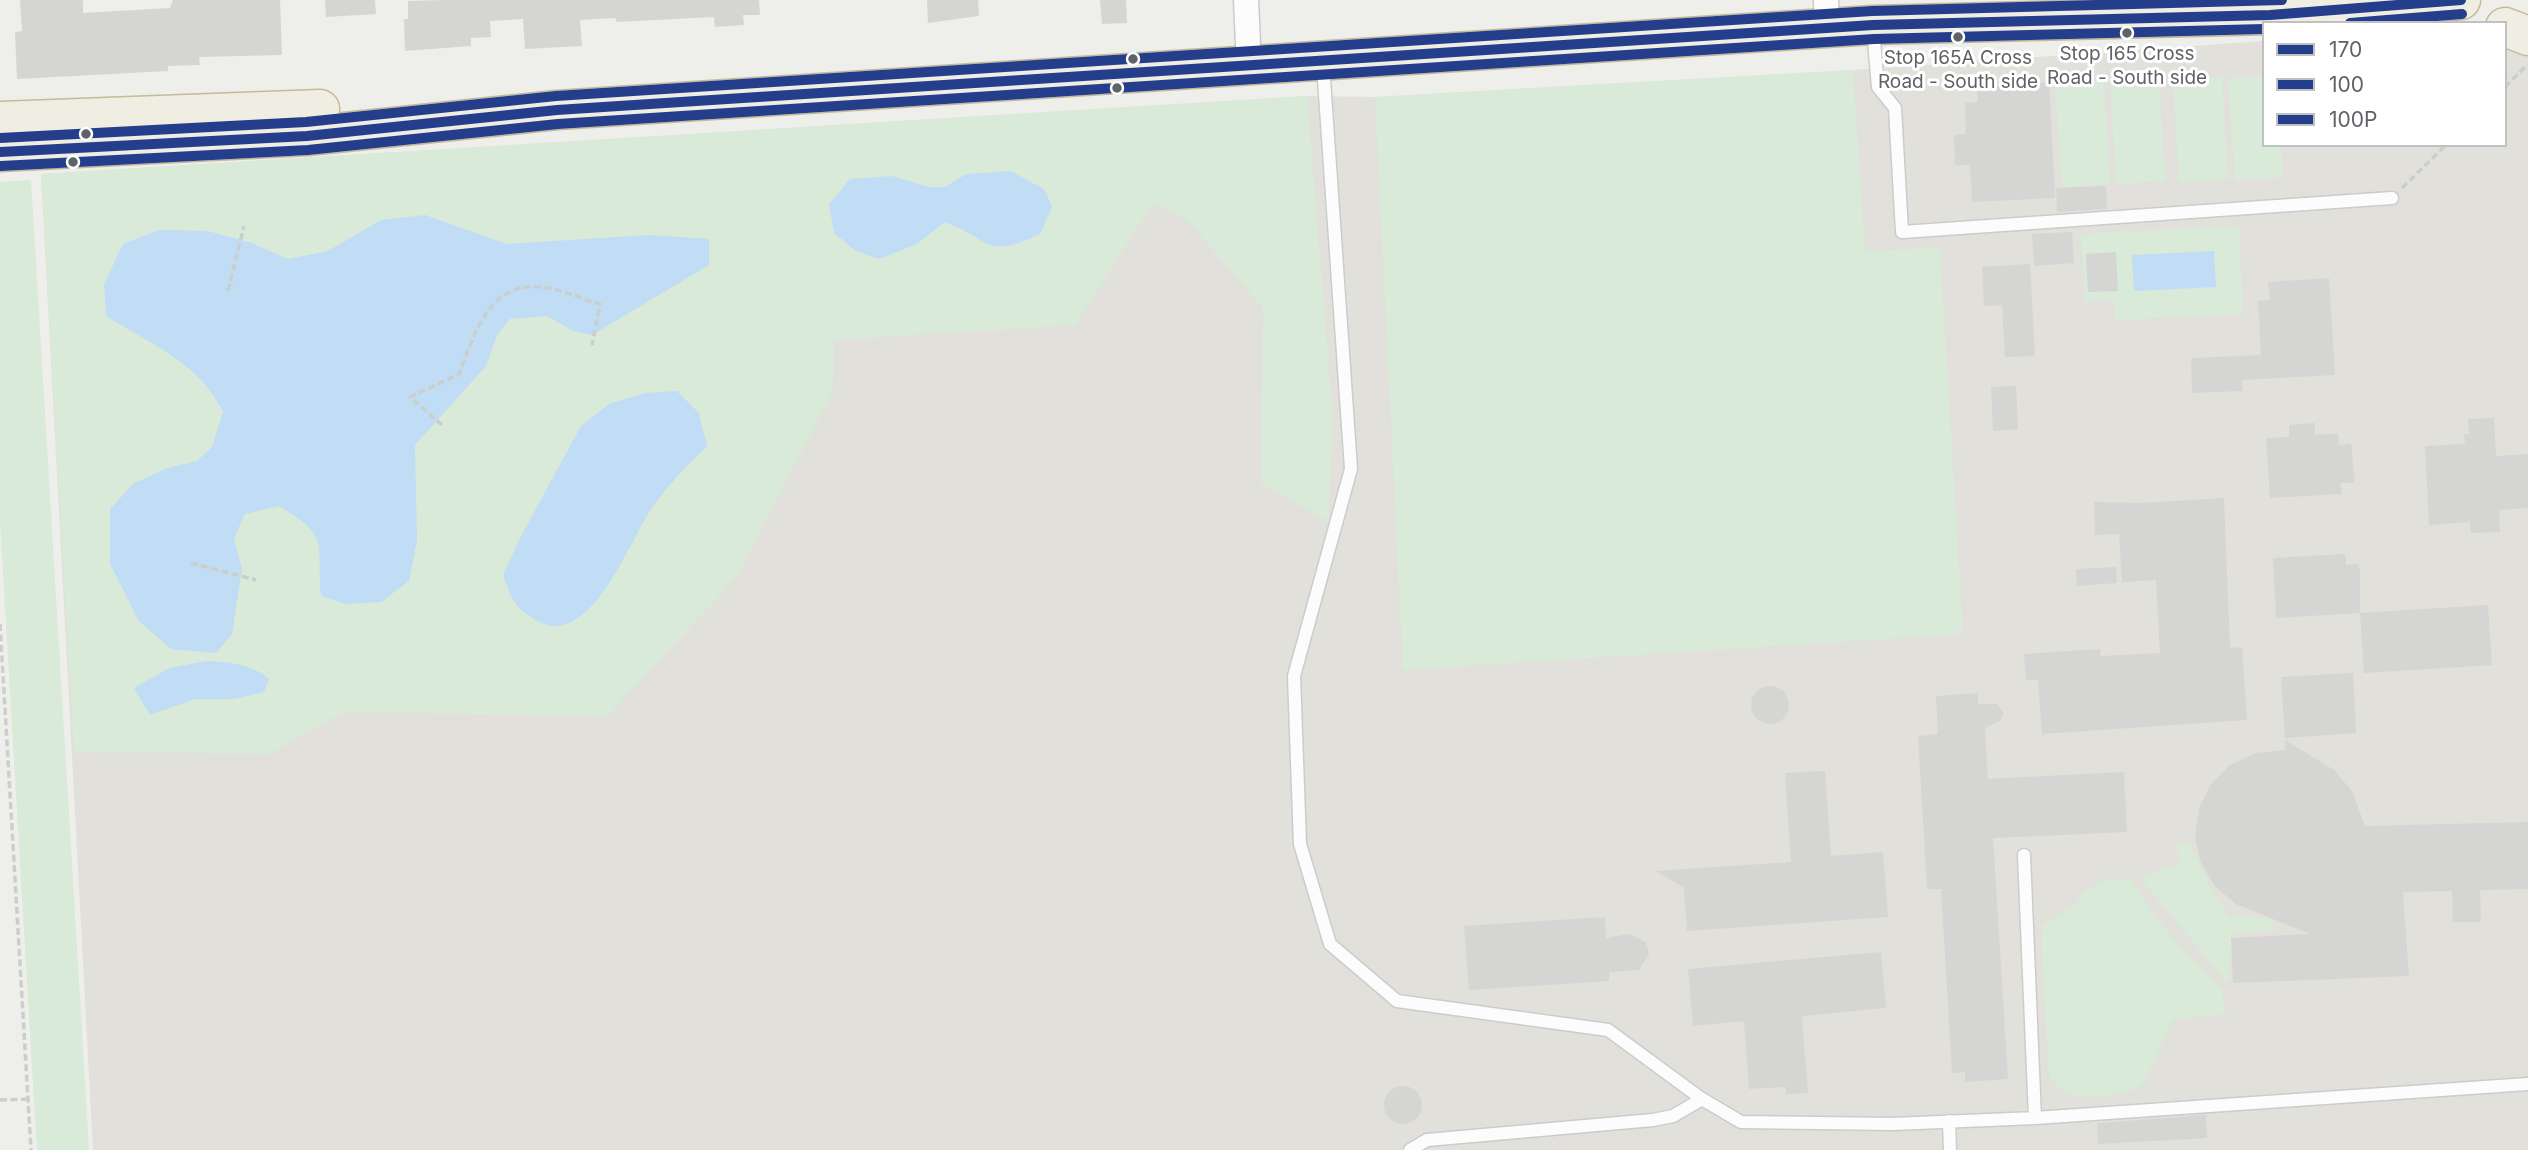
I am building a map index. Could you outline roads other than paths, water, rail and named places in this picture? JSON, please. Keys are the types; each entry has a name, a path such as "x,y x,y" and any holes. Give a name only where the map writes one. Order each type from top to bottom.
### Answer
{"highway":[{"path":"0,152 307,136 557,110 1323,61 1826,14 1873,25 2270,15 2461,0"},
{"path":"2270,15 2429,21"},
{"path":"2507,29 2527,52"},
{"path":"0,121 328,108 557,110"}],"street":[{"path":"1246,0 1250,66"}],"lane":[{"path":"1873,25 1878,88 1895,108 1902,232 2392,198"},
{"path":"1323,61 1350,469 1294,676 1300,844 1330,944 1397,1001 1608,1030 1702,1099 1741,1122 2035,1118 2528,1084"},
{"path":"2024,855 2035,1118"},
{"path":"1410,1150 1427,1140 1653,1120 1673,1116 1702,1099"},
{"path":"1949,1121 1950,1150"}],"water":[{"path":"1010,171 1044,189 1052,206 1041,233 1009,246 990,245 945,222 917,244 879,259 856,251 834,233 829,204 850,179 892,176 929,187 945,187 966,174"},
{"path":"425,215 507,244 649,235 709,239 709,265 592,335 573,331 547,316 510,319 497,335 486,366 415,445 417,540 409,581 381,602 345,604 321,596 318,543 314,534 279,506 245,514 234,538 242,569 232,634 216,653 171,649 139,621 110,564 110,509 133,484 167,468 197,461 212,447 223,412 201,380 187,367 106,316 104,284 123,244 159,230 208,231 252,243 288,259 328,251 381,220"},
{"path":"2214,251 2216,287 2134,291 2132,255"},
{"path":"677,391 699,413 707,447 678,475 653,506 606,588 591,607 574,621 556,626 536,620 522,611 514,602 503,575 581,426 609,404 645,393"},
{"path":"207,661 232,663 255,670 269,679 264,692 234,699 195,699 150,715 134,688 169,668"}],"place":[{"name":"Stop 165 Cross Road - South side","path":"2127,33"},
{"name":"Stop 165A Cross Road - South side","path":"1958,37"}]}
